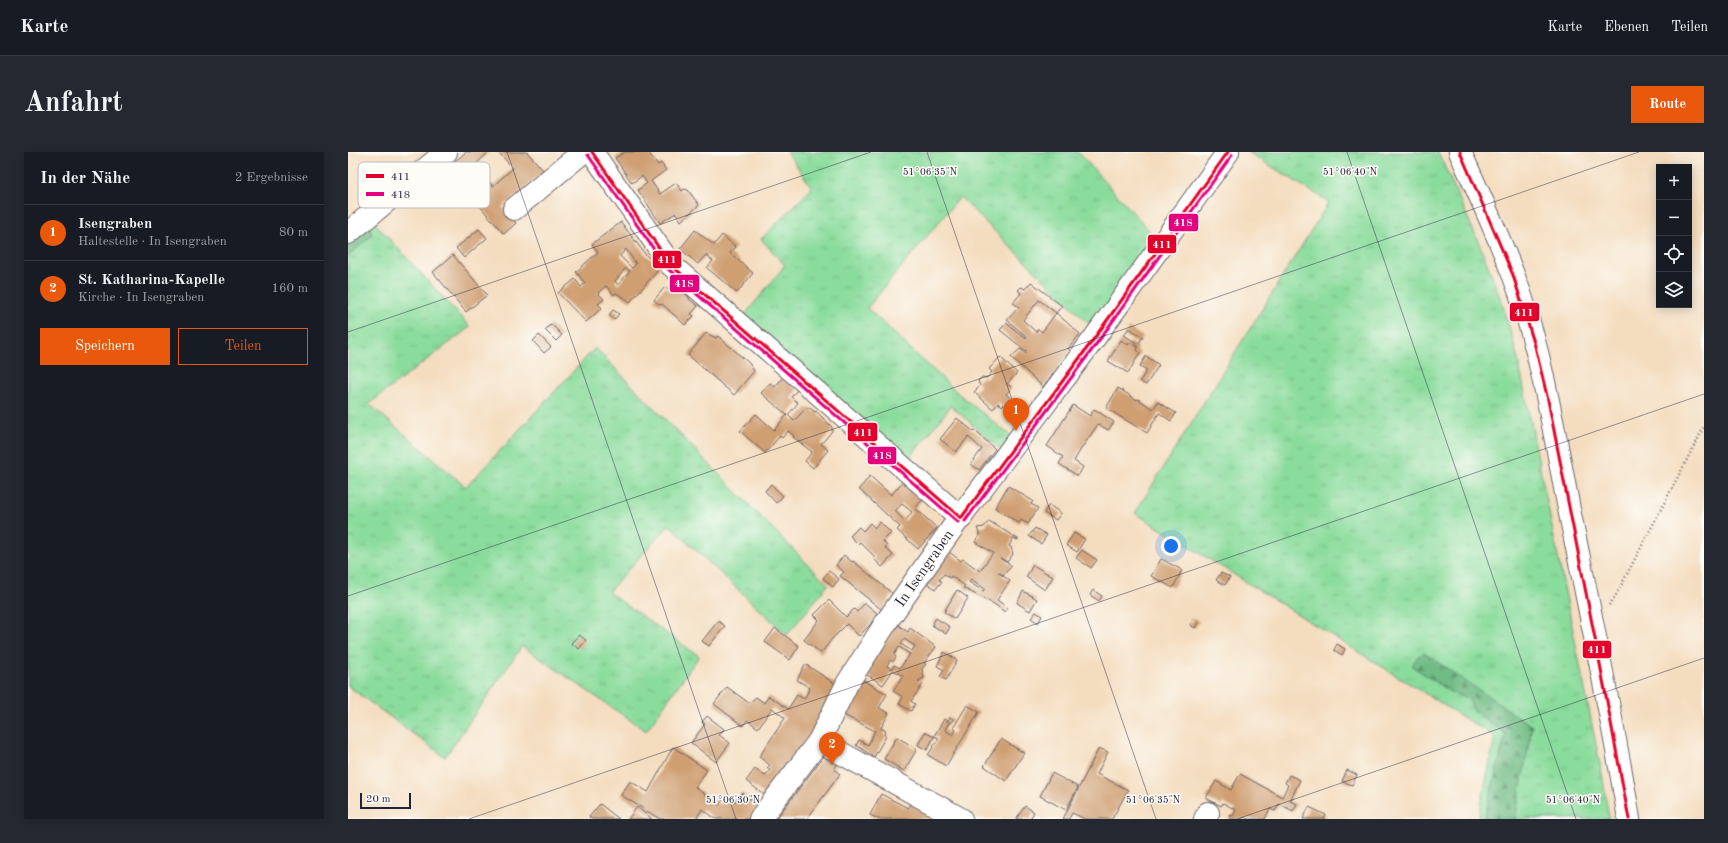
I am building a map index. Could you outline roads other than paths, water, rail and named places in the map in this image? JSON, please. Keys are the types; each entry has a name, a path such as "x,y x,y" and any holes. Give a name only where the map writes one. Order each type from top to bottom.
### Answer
{"street":[{"path":"434,162 446,152"},
{"path":"514,209 583,152"},
{"path":"592,152 671,265 960,518"},
{"name":"In Isengraben","path":"760,819 819,741 847,684 887,621 960,518 1097,333 1228,152"},
{"path":"1460,152 1517,286 1535,346 1592,621 1629,819"},
{"path":"348,233 378,208"},
{"path":"819,741 961,819"}],"place":[{"name":"Isengraben","path":"1016,431"},
{"name":"St. Katharina-Kapelle","path":"832,765"}]}
